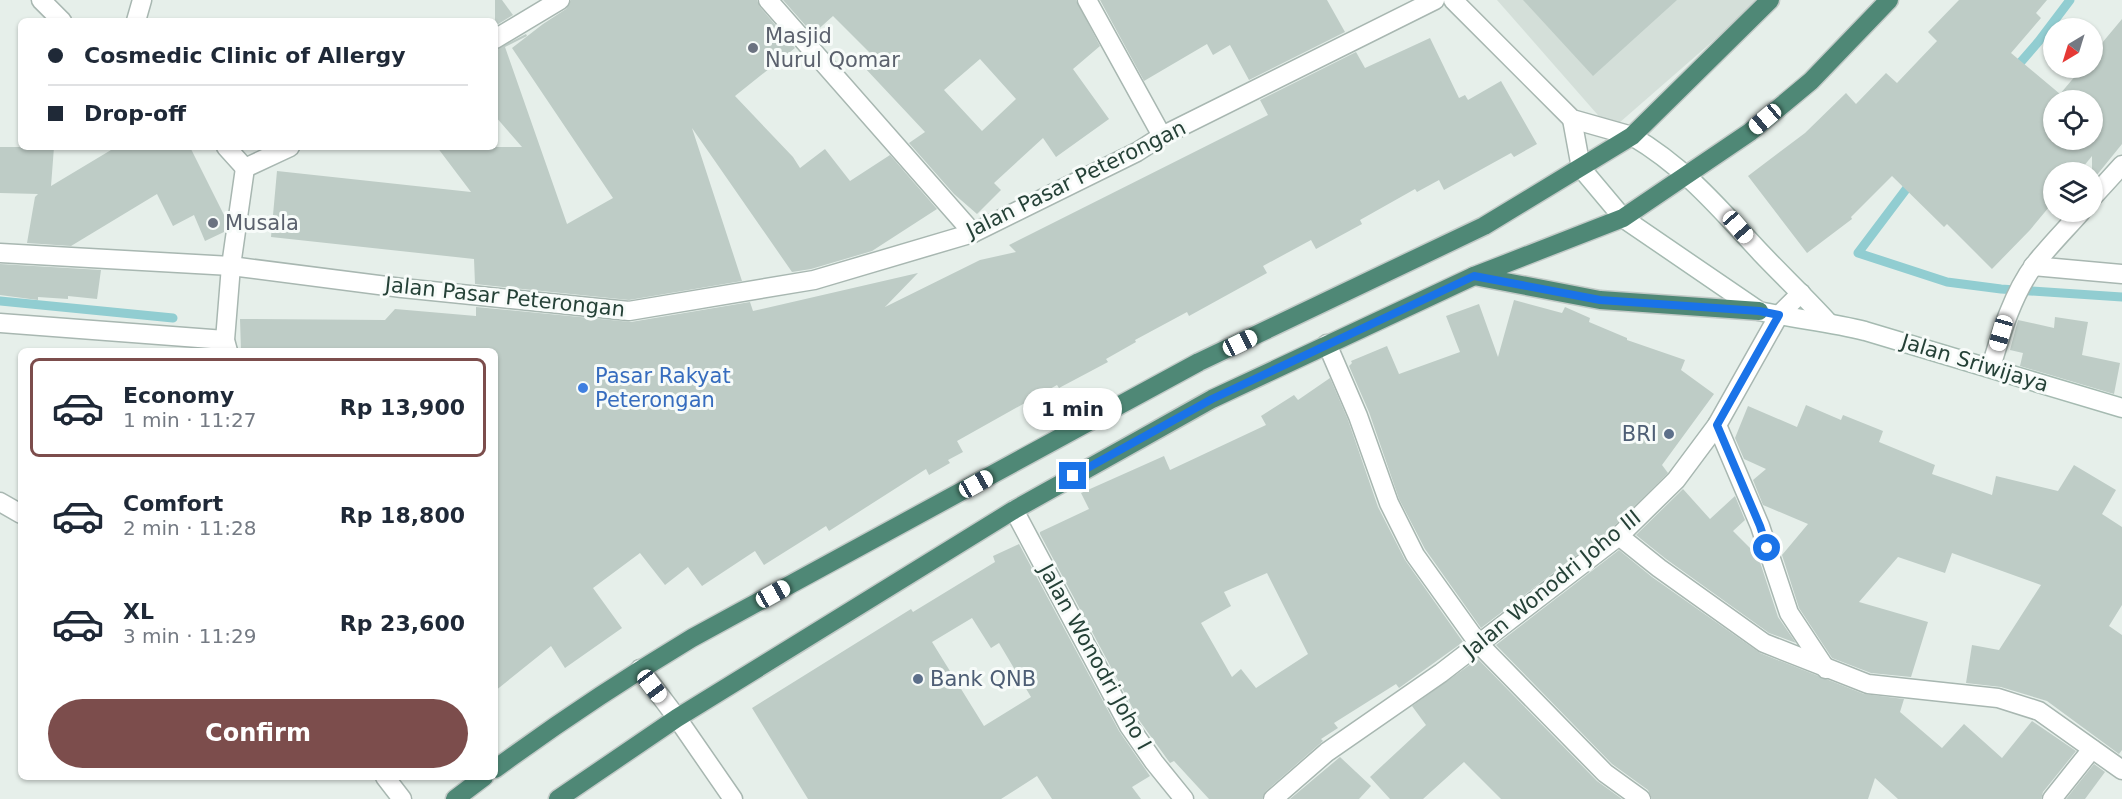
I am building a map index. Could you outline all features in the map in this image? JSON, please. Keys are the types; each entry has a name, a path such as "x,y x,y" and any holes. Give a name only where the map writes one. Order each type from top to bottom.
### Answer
{"highway":[{"path":"498,767 554,725 692,638 1199,362 1484,226 1581,168 1632,136 1770,0"},
{"path":"558,799 677,718 1014,510 1212,399 1474,276 1623,218 1750,132 1811,81 1889,0"},
{"path":"1474,276 1600,300 1759,311"},
{"path":"455,799 480,780"}],"street":[{"path":"41,0 59,18"},
{"path":"137,18 142,0"},
{"path":"498,37 560,0"},
{"path":"768,0 973,233"},
{"path":"1087,0 1162,136"},
{"name":"Jalan Pasar Peterongan","path":"0,253 231,266 402,288 629,311 814,280 973,233 1435,0"},
{"path":"1453,0 1572,119 1632,136 1669,160 1727,214 1761,253 1828,322"},
{"path":"1572,119 1581,168"},
{"path":"229,150 245,168"},
{"path":"245,168 284,150"},
{"path":"2103,186 2122,165"},
{"path":"0,322 226,345 231,266 245,168"},
{"name":"Jalan Sriwijaya","path":"1581,168 1623,218 1759,311 1828,322 1991,367 2122,408"},
{"path":"1991,367 2012,306 2033,266 2072,222"},
{"path":"2033,266 2122,274"},
{"name":"Jalan Wonodri Joho III","path":"1273,799 1327,752 1441,673 1620,536 1676,480 1717,425 1779,315 1801,292"},
{"path":"1326,344 1359,416 1377,473 1415,555 1478,643 1605,773 1638,798"},
{"path":"1717,425 1760,526 1789,613 1826,669"},
{"name":"Jalan Wonodri Joho I","path":"1014,510 1129,726 1184,799"},
{"path":"1620,536 1677,581 1764,643 1868,684 1998,698 2039,711 2122,770"},
{"path":"640,669 733,799"},
{"path":"2052,799 2092,749"},
{"path":"387,780 402,799"}],"shaded area":[{"path":"1497,0 1760,0 1611,130"}],"building":[{"path":"495,0 502,0 513,15 498,24 498,18 495,18"},
{"path":"571,0 757,0 760,7 795,48 735,96 793,157 800,168 825,149 850,181 890,155 937,209 872,251 811,269 792,272 692,128 742,281 629,300 475,284 474,259 271,237 277,171 471,192 439,150 498,150 498,147 522,147 498,119 498,48 526,34 527,36 505,47 567,224 613,198 512,48 566,9"},
{"path":"783,0 1076,0 1100,46 1073,69 1109,119 1056,157 1043,138 994,183 1001,190 977,214 954,194 909,143 925,132 864,67 873,56 833,16 813,34","holes":["980,59 1016,99 982,131 944,90"]},
{"path":"1100,0 1327,0 1345,32 1249,80 1230,45 1213,55 1207,44 1144,81"},
{"path":"1523,0 1677,0 1593,76"},
{"path":"1959,0 2047,0 2036,13 2041,18 2011,53 2055,90 2043,90 2043,150 2103,150 2103,90 2063,90 2074,78 2103,78 2103,42 2122,19 2122,144 2103,167 2103,162 2092,162 2092,156 2087,162 2043,162 2043,214 1992,269 1947,224 1944,227 1892,176 1851,217 1852,219 1807,253 1748,176 1805,133 1846,93 1856,104 1886,73 1897,83 1937,41 1928,32"},
{"path":"1430,38 1459,98 1465,95 1468,100 1501,81 1537,144 1514,157 1511,153 1444,190 1439,180 1417,192 1415,189 1360,220 1362,224 1316,249 1311,240 1263,266 1267,273 1189,316 1187,312 1135,340 1136,342 1106,359 1108,362 1059,388 1057,385 957,441 963,452 948,460 950,463 929,475 926,469 829,531 826,526 764,565 755,551 702,586 688,567 665,585 640,553 593,588 622,628 565,668 551,646 498,689 498,348 241,348 240,319 385,320 395,309 476,316 476,307 631,322 750,302 753,311 918,273 885,307 980,260 1016,252 1009,245 1268,115 1260,100 1356,52 1365,68"},
{"path":"0,147 18,147 18,150 54,150 51,186 111,150 192,150 226,219 224,232 205,241 194,215 173,226 157,194 71,246 27,243 35,197 38,194 0,193"},
{"path":"0,264 101,270 97,299 68,296 68,299 38,297 38,300 0,295"},
{"path":"1514,300 1562,313 1565,307 1590,318 1589,322 1627,338 1627,340 1685,360 1681,370 1714,394 1662,465 1668,473 1612,528 1481,628 1425,549 1399,499 1369,412 1349,366 1351,361 1387,346 1399,374 1460,352 1446,316 1479,304 1498,357"},
{"path":"2055,317 2088,322 2082,355 2120,363 2114,394 2020,366 2023,353 2010,350 2018,320 2054,328"},
{"path":"1330,378 1348,420 1378,507 1405,560 1463,642 1399,688 1396,684 1334,723 1338,728 1321,739 1323,741 1266,791 1262,799 1209,799 1174,761 1170,763 1139,720 1040,532 1089,509 1081,493 1164,456 1170,470 1266,425 1261,416 1294,395 1298,400","holes":["1267,573 1308,654 1256,688 1241,669 1232,677 1201,623 1231,606 1224,592"]},
{"path":"1806,405 1841,420 1843,415 1883,431 1879,442 1935,465 1932,474 1992,495 1996,476 2058,491 2074,465 2116,490 2102,514 2122,527 2122,605 2109,626 2122,635 2122,750 2119,754 2047,701 2001,687 1966,683 1972,645 1999,650 2041,585 1952,553 1945,573 1898,557 1859,602 1928,622 1911,677 1871,673 1832,658 1799,608 1782,555 1808,524 1763,505 1753,480 1766,469 1744,459 1735,438 1748,406 1797,427"},
{"path":"1683,489 1710,519 1735,496 1745,520 1733,531 1758,556 1778,617 1796,643 1769,633 1636,535"},
{"path":"1019,544 1119,731 1150,776 1132,787 1141,799 1052,799 1037,776 1001,799 808,799 752,708 911,609 913,612 995,562 993,556","holes":["972,618 991,648 999,643 1031,697 984,726 932,642"]},
{"path":"1619,550 1652,577 1760,653 1864,694 1904,699 1900,712 1942,748 1964,724 2002,758 2032,721 2076,751 2043,792 2041,799 1898,799 1875,778 1868,799 1652,799 1648,790 1612,764 1496,645"},
{"path":"1478,659 1597,781 1622,799 1501,799 1464,762 1423,799 1390,799 1370,777 1426,725 1412,706"},
{"path":"1340,757 1371,786 1359,799 1290,799"},
{"path":"2094,764 2105,772 2085,799 2066,799"}],"waterway":[{"path":"2013,71 2070,0"},
{"path":"1913,180 1858,253 1947,282 2001,289 2122,297"},
{"path":"0,301 173,318"}],"place":[{"name":"Masjid Nurul Qomar","path":"753,48"},
{"name":"Musala","path":"213,223"},
{"name":"Pasar Rakyat Peterongan","path":"583,388"},
{"name":"BRI","path":"1669,434"},
{"name":"Bank QNB","path":"918,679"}],"route":[{"path":"1073,476 1212,399 1474,276 1600,300 1759,311 1779,315 1717,425 1760,526 1767,548"}]}
